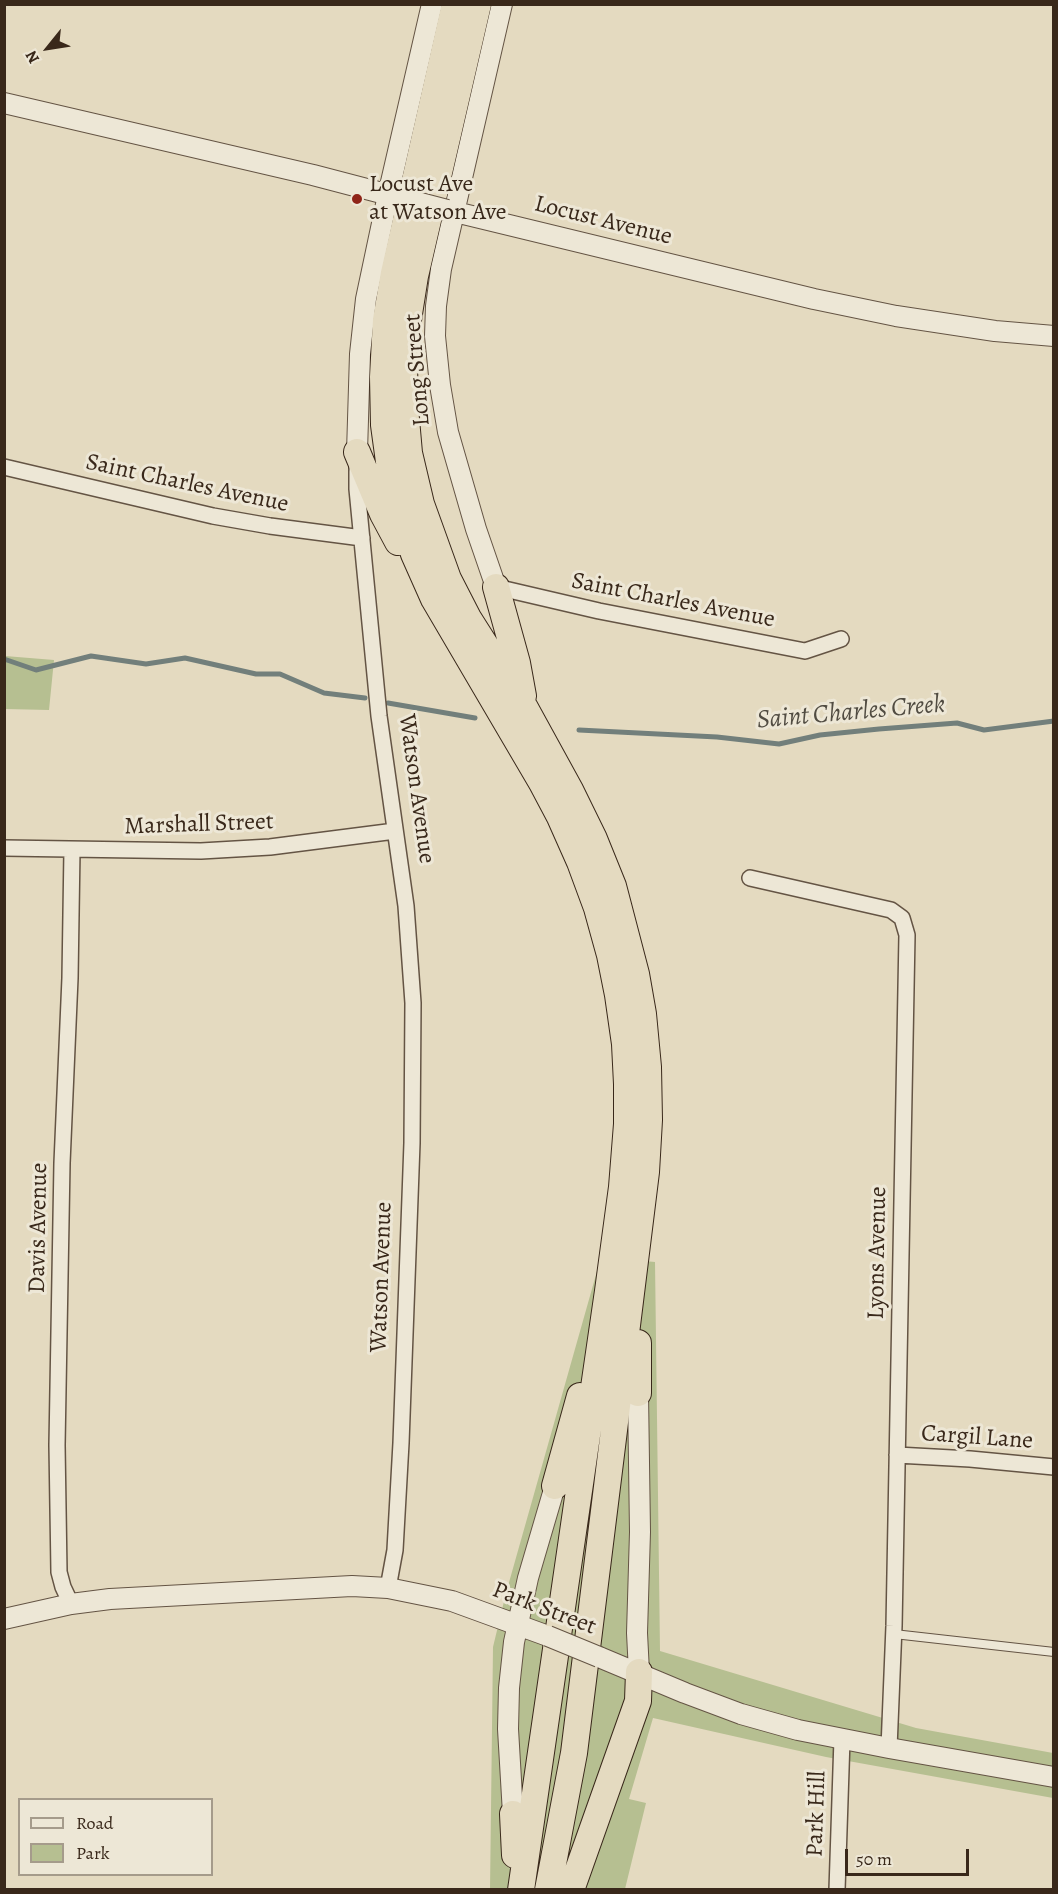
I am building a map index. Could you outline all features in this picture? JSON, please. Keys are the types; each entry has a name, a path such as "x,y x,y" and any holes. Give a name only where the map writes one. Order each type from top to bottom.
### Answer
{"highway":[{"path":"434,599 414,554 400,512 390,469 384,425 382,377 386,320 394,273 455,4"},
{"path":"478,4 415,276 406,342 405,408 409,453 421,504 448,579 468,618 525,708 570,789 613,886 636,974 643,1014 648,1067 649,1120 646,1172 573,1753 548,1890"},
{"path":"357,452 383,514 407,558 434,599 560,817 597,908 618,994 625,1044 627,1114 622,1187 521,1890"},
{"path":"496,587 517,663 525,708"},
{"path":"636,1247 638,1393"},
{"path":"555,1486 608,1292"},
{"path":"571,1890 638,1701 639,1672"},
{"path":"513,1814 516,1890"}],"street":[{"name":"Watson Avenue","path":"388,1588 395,1550 401,1443 412,1131 412,966 406,906 379,716 357,489 357,452 360,354 364,321 432,4"},
{"name":"Long Street","path":"496,587 448,432 435,336 436,306 451,211 502,4"},
{"name":"Locust Avenue","path":"4,103 313,175 814,299 995,331 1053,336"},
{"name":"Saint Charles Avenue","path":"4,467 213,516 362,538"},
{"name":"Saint Charles Avenue","path":"496,587 598,611 805,651 841,639"},
{"name":"Marshall Street","path":"4,848 212,851 270,847 394,831"},
{"name":"Davis Avenue","path":"71,1604 59,1572 57,1445 62,1163 70,978 72,850"},
{"name":"Lyons Avenue","path":"750,878 891,910 902,918 907,935 894,1634 889,1748"},
{"path":"638,1393 640,1520 637,1633 639,1672"},
{"name":"Cargil Lane","path":"897,1455 1053,1467"},
{"path":"513,1814 508,1729 509,1688 518,1624 528,1578 555,1486"},
{"name":"Park Street","path":"4,1619 71,1604 120,1598 312,1587 388,1588 452,1601 518,1624 741,1714 798,1730 842,1739 1053,1777"},
{"name":"Park Hill","path":"837,1890 842,1739"}],"lane":[{"path":"894,1634 1053,1652"}],"green space":[{"path":"5,656 54,660 49,710 5,709"},
{"path":"601,1257 655,1262 660,1651 916,1728 1053,1753 1053,1798 826,1757 653,1718 629,1799 646,1803 625,1889 490,1890 493,1647 506,1593"}],"waterway":[{"name":"Saint Charles Creek","path":"4,659 36,670 91,656 146,664 185,658 256,674 280,674 324,693 365,698"},
{"name":"Saint Charles Creek","path":"388,703 475,718"},
{"name":"Saint Charles Creek","path":"579,730 717,737 779,744 820,735 879,729 957,723 984,730 1054,721"}],"place":[{"name":"Locust Ave at Watson Ave","path":"357,199"}]}
